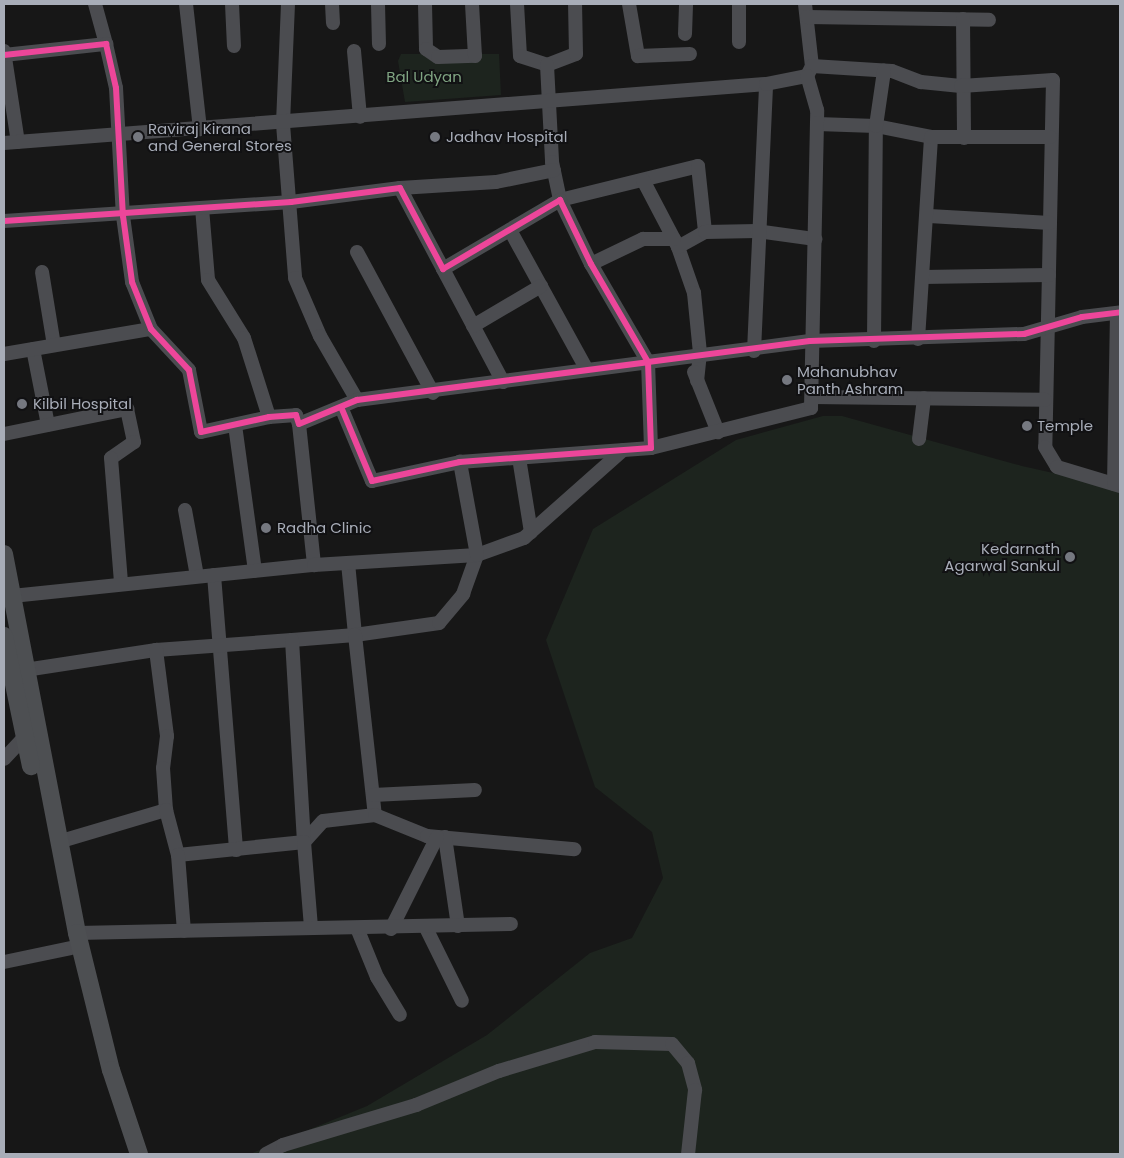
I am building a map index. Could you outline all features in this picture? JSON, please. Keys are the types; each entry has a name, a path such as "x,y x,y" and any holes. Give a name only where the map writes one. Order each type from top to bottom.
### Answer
{"main road":[{"path":"4,554 25,670 29,732 74,940 127,1154"},
{"path":"4,640 10,700 29,732 58,842 74,940 111,1070 139,1154"}],"street":[{"path":"95,4 106,44 120,134 123,216 132,282 151,329 189,370 201,432 269,417 296,415 299,424 314,565"},
{"path":"186,4 200,129"},
{"path":"232,4 234,46"},
{"path":"288,4 283,124 295,278 320,336 357,400"},
{"path":"332,4 333,23"},
{"path":"378,4 379,44"},
{"path":"425,4 426,49 438,57 475,56 472,4"},
{"path":"517,4 520,56 547,65 576,54 575,4"},
{"path":"629,4 638,56 690,54"},
{"path":"685,34 686,4"},
{"path":"739,4 740,42"},
{"path":"341,407 372,481 460,462 651,448 808,410 812,397 810,341 815,239 817,124 810,71 806,10 989,20"},
{"path":"963,19 961,86 964,138"},
{"path":"18,142 4,53 106,44"},
{"path":"354,52 360,117"},
{"path":"547,65 551,101 554,170 560,200 590,264 648,362 651,448"},
{"path":"4,144 120,134 283,124 766,84 810,71 884,71 910,75 921,82 961,86 1053,80 1050,137 1050,223 1046,329 1045,447 1057,467 1117,485 1118,313 1046,329 918,339 810,341 754,351 694,354 648,362 586,368 433,393 357,400 299,424"},
{"path":"874,341 876,126 884,71"},
{"path":"754,351 766,84"},
{"path":"817,124 876,126 930,137 1050,137"},
{"path":"918,339 928,216 930,137"},
{"path":"443,269 560,200 700,167 705,232"},
{"path":"4,221 123,216 290,202 400,188 496,182 554,170"},
{"path":"643,180 676,243 694,293 694,354 697,381 718,432"},
{"path":"400,188 503,382"},
{"path":"202,208 208,280 244,338 269,417"},
{"path":"928,216 1050,223"},
{"path":"510,230 586,368"},
{"path":"590,264 643,239 676,243 705,232 758,231 815,239"},
{"path":"357,252 433,393"},
{"path":"42,272 54,345"},
{"path":"923,277 1049,275"},
{"path":"473,326 541,286"},
{"path":"4,354 151,329"},
{"path":"33,349 48,425"},
{"path":"812,397 1045,400"},
{"path":"920,439 924,398"},
{"path":"4,434 127,409 134,442 110,458 121,582"},
{"path":"235,425 255,571"},
{"path":"12,596 121,582 314,565 477,555 517,542 531,532 622,450"},
{"path":"519,458 531,532"},
{"path":"25,670 156,650 355,635 439,623 463,594 477,555 460,462"},
{"path":"185,510 197,576"},
{"path":"348,563 375,815"},
{"path":"214,575 222,645 236,850"},
{"path":"292,640 311,928"},
{"path":"156,650 167,736 163,768 166,810 178,854 184,931"},
{"path":"4,759 29,732"},
{"path":"372,795 474,790"},
{"path":"58,842 166,810"},
{"path":"178,854 236,850 304,842 323,821 375,815 441,837 574,849"},
{"path":"441,837 458,926"},
{"path":"391,929 441,837"},
{"path":"4,962 74,940 184,931 311,928 391,929 510,924"},
{"path":"357,928 377,977 400,1015"},
{"path":"426,928 462,1001"},
{"path":"266,1154 283,1145 416,1105 499,1071 595,1042 672,1044 688,1063 696,1090 688,1154"}],"green space":[{"name":"Bal Udyan","path":"401,54 499,54 501,95 405,102 398,61"},
{"path":"823,416 842,416 1022,466 1120,488 1120,1154 250,1154 367,1106 487,1035 590,953 632,938 663,878 652,832 595,787 546,640 593,529 736,440"}],"cycle path":[{"path":"4,55 106,44 116,88 123,216 132,282 151,329 189,370 201,432 269,417 296,415 299,424 357,400 648,362 651,448 460,462 372,481 341,407"},
{"path":"4,221 291,202 400,188 443,269 560,200 591,264 648,362 810,341 1024,334 1082,317 1120,312"}],"place":[{"name":"Raviraj Kirana and General Stores","path":"138,137"},
{"name":"Jadhav Hospital","path":"435,137"},
{"name":"Mahanubhav Panth Ashram","path":"787,380"},
{"name":"Kilbil Hospital","path":"22,404"},
{"name":"Temple","path":"1027,426"},
{"name":"Radha Clinic","path":"266,528"},
{"name":"Kedarnath Agarwal Sankul","path":"1070,557"}]}
